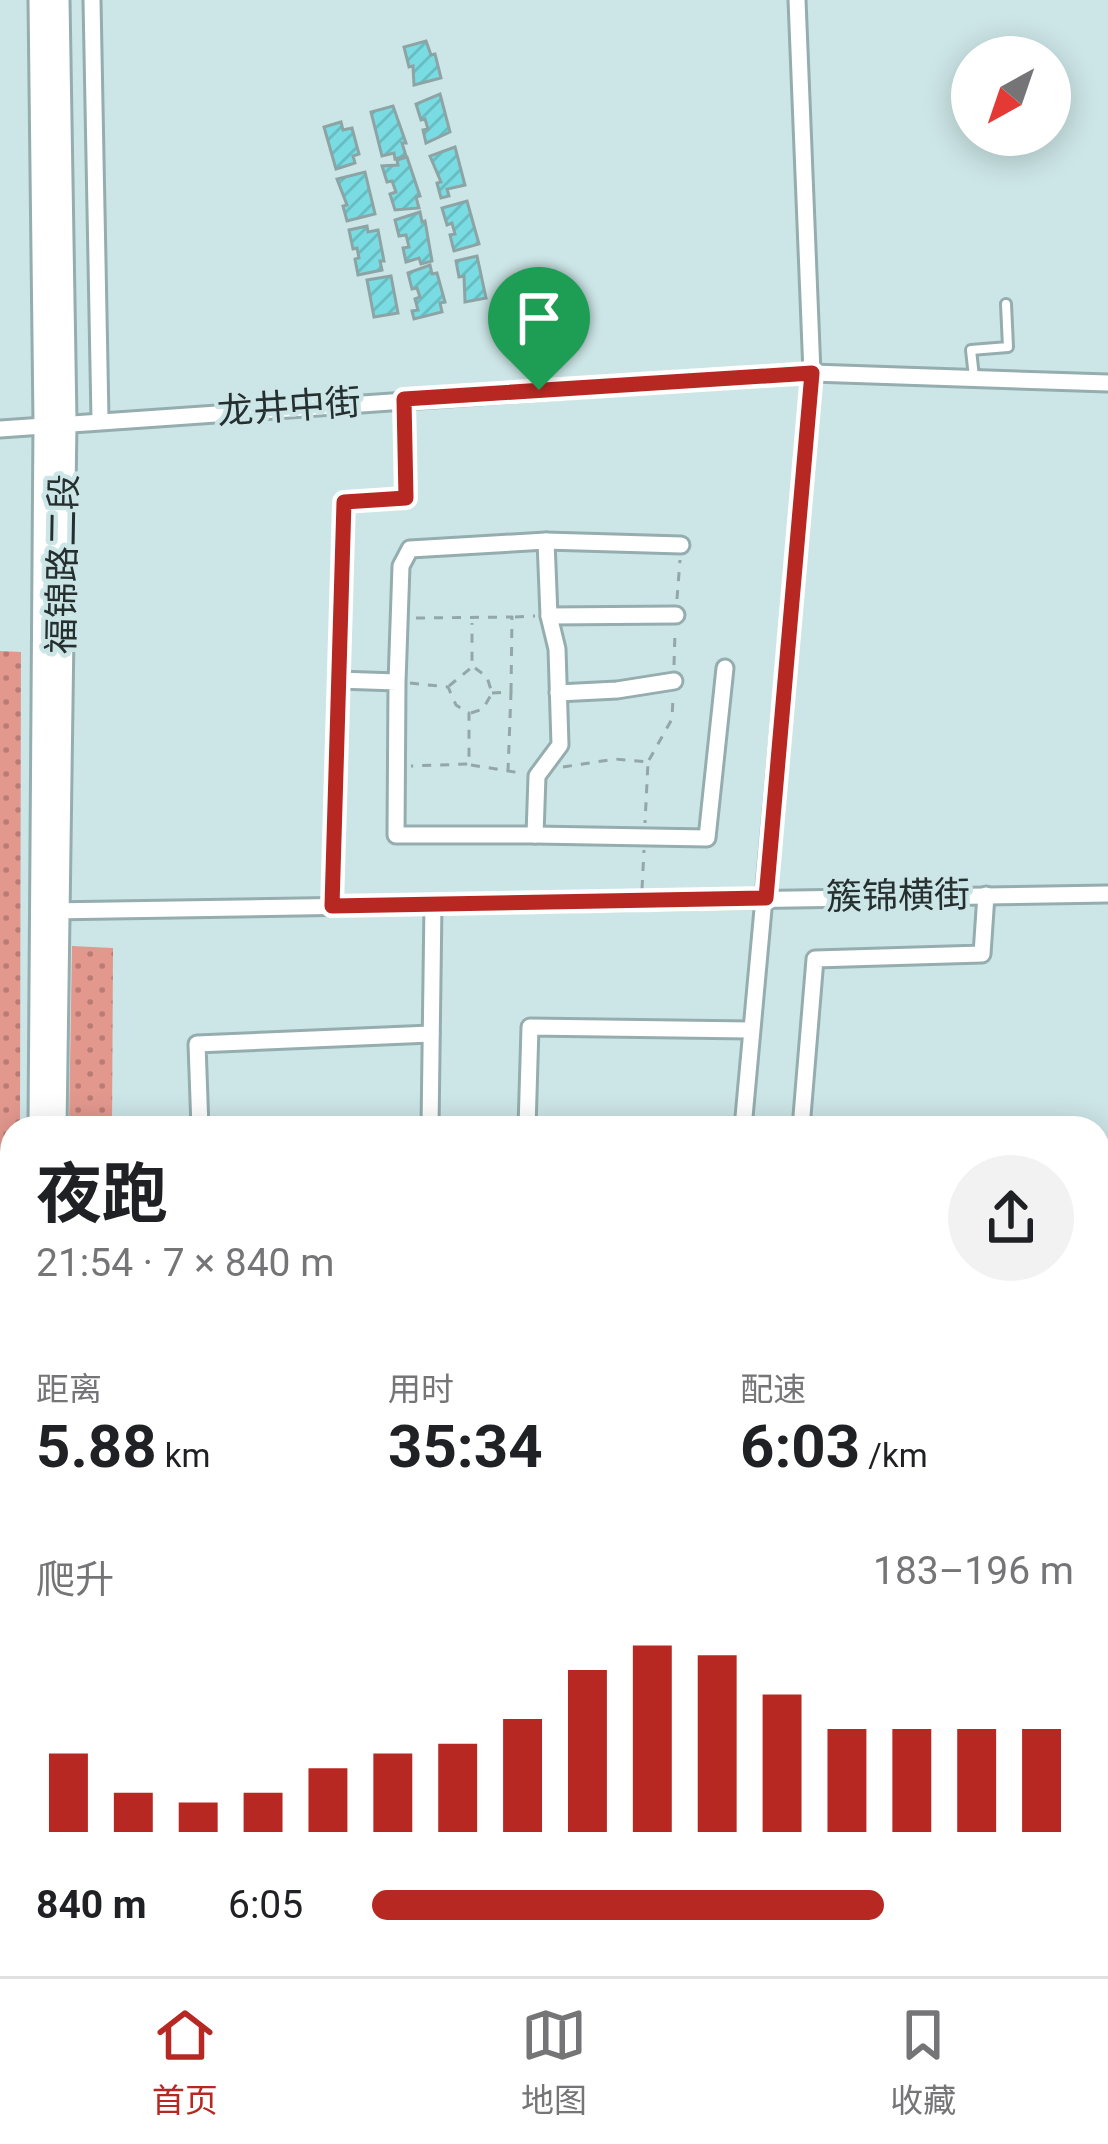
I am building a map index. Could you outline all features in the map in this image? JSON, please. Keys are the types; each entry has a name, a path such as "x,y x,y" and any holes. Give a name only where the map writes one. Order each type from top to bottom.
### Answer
{"street":[{"name":"福锦路二段","path":"40,0 55,422"},
{"name":"福锦路二段","path":"40,1116 49,911 58,0"},
{"path":"92,0 100,419"},
{"path":"744,1116 812,373 797,0"},
{"name":"龙井中街","path":"0,429 812,373 1108,383"},
{"path":"332,906 344,502 406,498 404,399"},
{"path":"535,836 540,772 560,745 546,541"},
{"path":"681,545 546,541 410,549 401,566 396,835 707,838 725,668"},
{"path":"549,616 676,615"},
{"path":"338,680 397,682"},
{"path":"558,693 674,681"},
{"name":"簇锦横街","path":"49,911 1108,894"},
{"path":"802,1116 815,959 982,954 986,895"},
{"path":"430,1116 433,903"},
{"name":"福锦路二段","path":"49,911 56,1116"},
{"path":"527,1116 530,1027 749,1030"},
{"path":"200,1116 197,1044 431,1034"}],"lane":[{"path":"974,378 971,350 1009,347 1006,304"}],"path":[{"path":"642,899 648,762 672,719 681,545"},
{"path":"399,618 549,616"},
{"path":"508,771 512,617"},
{"path":"472,619 472,667"},
{"path":"448,687 472,667"},
{"path":"470,713 482,709 492,692 487,677 472,667"},
{"path":"397,682 448,687"},
{"path":"448,687 456,704 470,713"},
{"path":"492,692 511,692"},
{"path":"469,764 470,713"},
{"path":"396,766 469,764 540,772 615,759 648,762"}],"shaded area":[{"path":"0,651 21,652 20,1116 0,1116"},
{"path":"72,946 113,948 112,1116 69,1116"}],"building":[{"path":"426,41 441,78 414,85 413,66 409,67 404,47"},
{"path":"440,94 450,132 426,143 423,130 428,129 416,104"},
{"path":"393,106 406,143 402,143 406,156 395,159 394,153 382,156 371,112"},
{"path":"341,122 343,130 352,128 359,154 353,156 355,163 336,169 324,127"},
{"path":"455,147 465,185 447,189 449,196 441,198 437,183 441,182 430,156"},
{"path":"407,157 420,196 416,197 419,208 395,210 390,194 396,192 382,166 398,165 397,160"},
{"path":"365,172 375,214 347,221 343,206 347,205 337,179"},
{"path":"467,201 479,244 454,251 452,223 447,225 442,208"},
{"path":"420,212 432,261 421,264 419,258 406,262 406,235 399,236 395,220"},
{"path":"367,226 368,232 378,230 384,261 380,261 382,270 358,275 357,248 353,249 349,230"},
{"path":"477,256 486,298 465,302 464,276 459,277 456,261"},
{"path":"430,265 445,302 440,303 442,312 414,319 415,299 420,297 408,273"},
{"path":"391,276 398,313 374,317 367,280"}],"route":[{"path":"812,373 766,898 332,906 344,502 406,498 404,399 539,390 812,373"}]}
